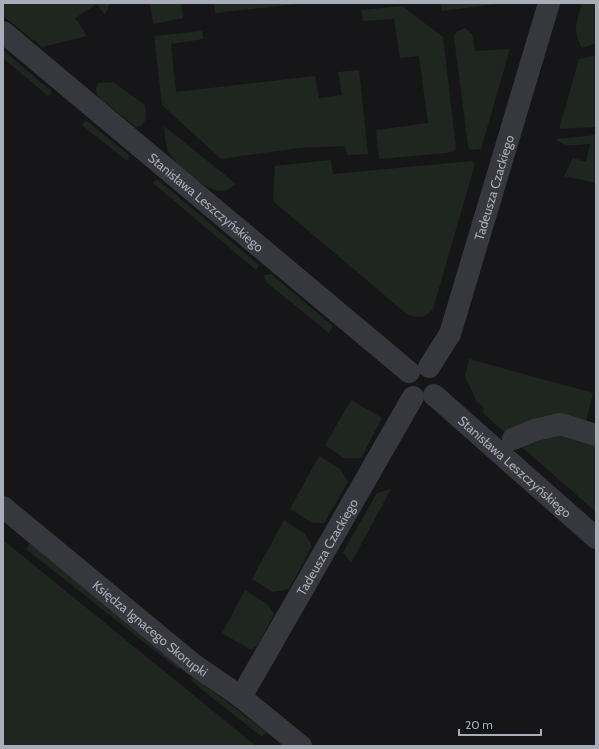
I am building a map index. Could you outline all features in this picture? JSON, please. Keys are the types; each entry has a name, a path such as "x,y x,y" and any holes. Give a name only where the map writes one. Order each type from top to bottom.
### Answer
{"street":[{"name":"Tadeusza Czackiego","path":"419,370 450,334 549,3"},
{"name":"Stanisława Leszczyńskiego","path":"3,32 419,370 436,374 438,385 423,396"},
{"name":"Stanisława Leszczyńskiego","path":"419,370 406,377 406,388 423,396 596,538"},
{"name":"Tadeusza Czackiego","path":"241,697 423,396"},
{"path":"513,439 534,430 560,424 596,435"},
{"name":"Księdza Ignacego Skorupki","path":"3,507 193,664 241,697 301,746"}],"shaded area":[{"path":"3,3 110,3 105,15 97,4 75,18 87,36 42,47 3,16"},
{"path":"150,3 181,3 183,18 153,24"},
{"path":"214,3 309,3 215,13"},
{"path":"441,3 506,3 442,11"},
{"path":"582,3 596,3 596,43 582,48 577,36 576,26"},
{"path":"402,6 443,37 456,148 454,151 447,153 379,159 376,130 428,123 419,56 400,58 394,19 363,21 361,10"},
{"path":"465,28 472,34 475,51 510,49 481,149 470,150 468,146 454,37 456,32"},
{"path":"202,31 203,39 171,44 176,92 315,76 319,98 342,95 338,72 359,70 368,154 348,155 344,146 299,148 221,159 162,105 154,36"},
{"path":"3,50 51,91 51,94 48,96 3,58"},
{"path":"596,55 596,127 559,129 579,59"},
{"path":"113,82 145,105 146,119 142,125 136,127 97,96 96,88 98,83"},
{"path":"86,120 130,156 127,161 82,125"},
{"path":"164,126 236,184 226,190 214,190 191,175 176,162 168,151"},
{"path":"596,135 596,183 564,176 573,158 586,162 590,144 568,145 563,144 556,139"},
{"path":"331,160 333,174 472,161 475,164 433,309 425,316 416,317 408,315 273,201 275,166"},
{"path":"157,179 259,265 256,270 153,183"},
{"path":"271,274 333,326 329,333 265,281 264,275"},
{"path":"469,359 593,393 586,422 596,442 596,512 484,414 482,411 485,409 477,402 465,377"},
{"path":"351,400 382,418 361,458 344,458 325,445"},
{"path":"319,456 340,469 348,482 324,523 312,523 290,509"},
{"path":"391,489 351,563 343,552 377,493"},
{"path":"284,520 305,534 312,546 289,589 273,592 252,579"},
{"path":"3,540 256,746 3,746"},
{"path":"30,543 181,666 178,669 26,549"},
{"path":"245,590 267,604 274,614 259,644 251,650 222,633"},
{"path":"194,677 266,732 262,737 191,681"}]}
